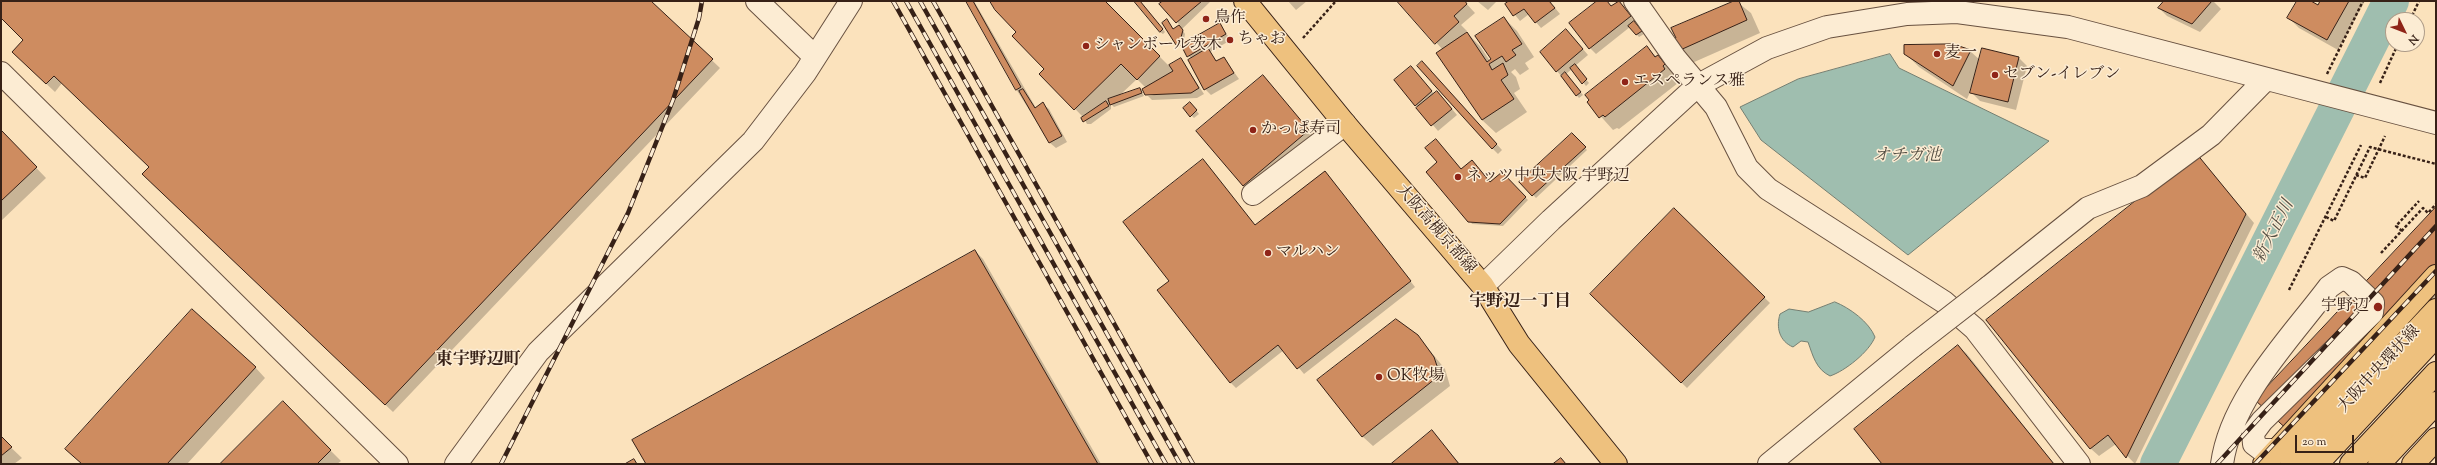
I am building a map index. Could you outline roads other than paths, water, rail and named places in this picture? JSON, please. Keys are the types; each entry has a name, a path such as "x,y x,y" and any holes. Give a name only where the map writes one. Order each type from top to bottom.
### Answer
{"main road":[{"name":"大阪高槻京都線","path":"1245,1 1345,124 1483,286 1519,344 1616,464"},
{"path":"2277,459 2436,276"},
{"name":"大阪中央環状線","path":"2277,459 2436,310"},
{"path":"2317,464 2436,336"},
{"path":"2351,464 2436,373"},
{"path":"2379,464 2436,403"},
{"path":"2413,464 2436,439"}],"street":[{"path":"757,1 815,57"},
{"path":"456,464 538,352 753,141 815,57 851,1"},
{"path":"1635,1 1697,86 1716,107 1747,168 1768,189 1944,302 1975,329 2079,464"},
{"path":"1483,286 1551,220 1697,86 1767,48 1827,27 1907,14 1933,7 1957,12 2068,27 2436,123"},
{"path":"1,73 397,464"},
{"path":"1768,464 1913,346 2088,208 2142,186 2211,135 2266,79"},
{"path":"1253,194 1345,124"},
{"path":"2222,464 2225,442 2247,395 2329,287 2342,278 2351,282 2373,303 2372,313 2262,420 2253,433 2254,444 2269,452 2277,459"}],"water":[{"name":"オチガ池","path":"1890,54 1899,68 2049,141 1908,255 1761,140 1740,107 1798,79"},
{"path":"1835,302 1847,308 1864,321 1875,337 1868,349 1862,355 1843,370 1830,376 1818,366 1808,342 1801,341 1793,347 1788,344 1784,341 1780,333 1778,324 1780,314 1789,309 1808,312"}],"waterway":[{"name":"新大正川","path":"2158,464 2391,1"}],"railway":[{"path":"501,464 628,213 673,100 699,18 702,1"},
{"path":"893,1 1152,464"},
{"path":"906,1 1166,464"},
{"path":"920,1 1180,464"},
{"path":"933,1 1193,464"},
{"path":"2217,464 2436,226"},
{"path":"2255,464 2436,271"}],"place":[{"name":"鳥作","path":"1206,19"},
{"name":"ちゃお","path":"1230,40"},
{"name":"シャンボール茨木","path":"1086,46"},
{"name":"麦一","path":"1937,54"},
{"name":"セブン-イレブン","path":"1995,75"},
{"name":"エスペランス雅","path":"1625,82"},
{"name":"かっぱ寿司","path":"1253,130"},
{"name":"ネッツ中央大阪 宇野辺","path":"1458,177"},
{"name":"マルハン","path":"1268,253"},
{"name":"宇野辺","path":"2378,307"},
{"name":"OK牧場","path":"1379,377"}],"district":[{"name":"宇野辺一丁目","path":"1520,303"},
{"name":"東宇野辺町","path":"478,361"}]}
